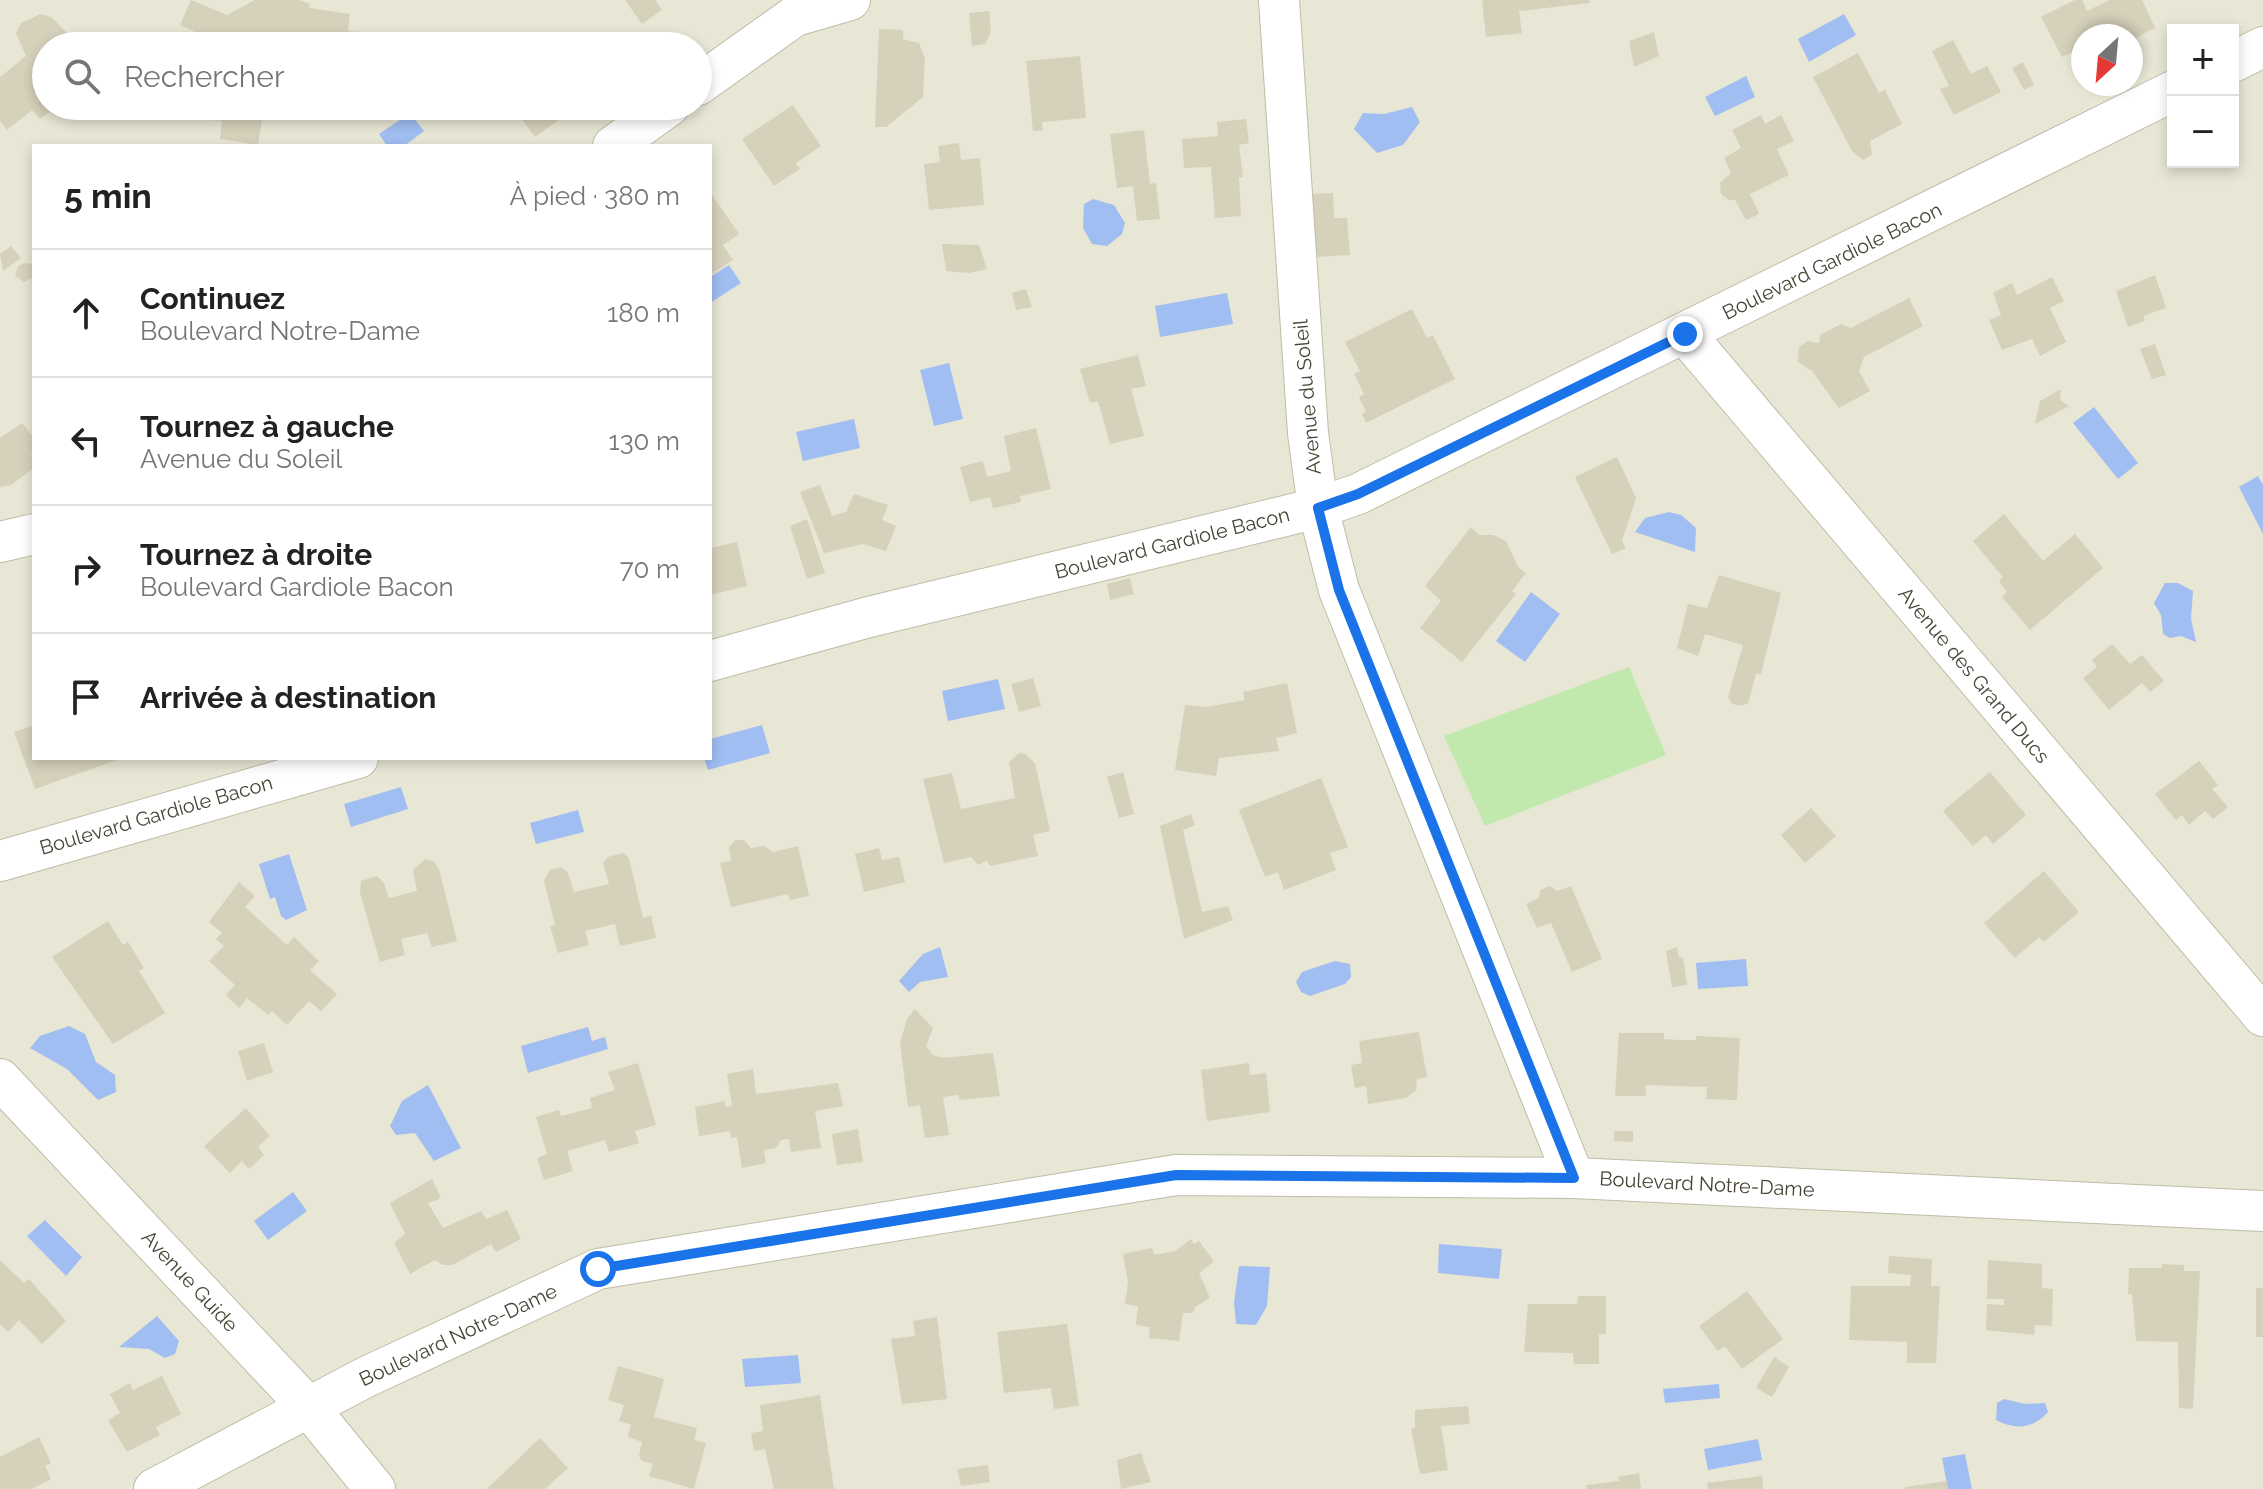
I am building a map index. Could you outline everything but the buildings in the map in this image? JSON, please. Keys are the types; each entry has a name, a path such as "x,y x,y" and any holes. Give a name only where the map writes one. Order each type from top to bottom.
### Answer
{"street":[{"path":"712,75 795,16 850,0"},
{"name":"Avenue du Soleil","path":"1279,0 1308,433 1318,508 1339,590 1574,1178"},
{"path":"2239,59 2263,47"},
{"name":"Boulevard Gardiole Bacon","path":"712,660 869,617 1318,508 1358,494 2167,94"},
{"path":"616,144 649,120"},
{"name":"Avenue des Grand Ducs","path":"1685,334 2263,1016"},
{"path":"0,542 32,534"},
{"name":"Boulevard Gardiole Bacon","path":"0,861 351,760"},
{"name":"Avenue Guide","path":"0,1079 310,1409 375,1489"},
{"name":"Boulevard Notre-Dame","path":"154,1489 366,1377 598,1269 1176,1175 1574,1178 2263,1211"}],"shaded area":[{"path":"0,0 2263,0 2263,1489 0,1489"}],"green space":[{"path":"1629,667 1666,755 1485,826 1444,736"}],"water":[{"path":"1844,14 1856,35 1809,62 1798,39"},
{"path":"1746,76 1755,97 1715,116 1705,97"},
{"path":"1412,107 1420,122 1403,145 1377,153 1354,129 1363,113 1384,114"},
{"path":"400,120 415,120 424,131 407,144 386,144 379,134"},
{"path":"1093,199 1114,205 1125,223 1122,234 1107,246 1092,244 1083,228 1084,204"},
{"path":"729,265 741,283 712,302 712,276"},
{"path":"1227,293 1233,324 1160,337 1155,306"},
{"path":"949,363 963,419 934,426 920,370"},
{"path":"2094,407 2138,463 2118,479 2073,423"},
{"path":"854,419 860,448 803,461 796,432"},
{"path":"2258,476 2263,485 2263,534 2239,487"},
{"path":"1669,512 1681,515 1696,528 1695,552 1635,532 1645,518"},
{"path":"2165,583 2178,583 2193,591 2191,619 2196,642 2163,634 2161,615 2154,603"},
{"path":"1531,592 1560,614 1525,662 1496,641"},
{"path":"998,679 1005,709 948,721 942,691"},
{"path":"762,725 770,753 708,770 705,760 712,760 712,738"},
{"path":"401,787 408,809 351,827 344,804"},
{"path":"578,810 584,832 536,844 530,823"},
{"path":"289,854 307,910 286,920 281,916 275,897 270,899 259,864"},
{"path":"940,947 948,977 920,982 909,992 899,981 923,954"},
{"path":"1746,959 1748,986 1698,989 1696,963"},
{"path":"1335,961 1350,964 1351,977 1345,984 1310,996 1301,992 1296,982 1302,972"},
{"path":"69,1026 85,1034 96,1062 115,1075 116,1092 98,1100 67,1069 30,1048 40,1036"},
{"path":"588,1027 592,1041 605,1037 608,1049 528,1073 521,1046"},
{"path":"428,1085 461,1148 434,1161 415,1133 396,1135 390,1126 402,1101"},
{"path":"293,1192 307,1211 268,1240 254,1221"},
{"path":"45,1220 82,1257 66,1276 27,1236"},
{"path":"1439,1244 1502,1249 1499,1279 1438,1273"},
{"path":"1239,1266 1270,1267 1267,1306 1256,1325 1236,1324 1234,1302"},
{"path":"157,1316 179,1341 175,1354 165,1358 149,1349 119,1347"},
{"path":"798,1355 801,1383 745,1387 742,1359"},
{"path":"1719,1384 1720,1398 1665,1403 1663,1389"},
{"path":"2004,1399 2025,1404 2045,1403 2048,1412 2030,1425 2010,1425 1996,1420 1997,1403"},
{"path":"1758,1439 1762,1460 1708,1470 1704,1449"},
{"path":"1965,1454 1972,1489 1948,1489 1942,1458"}],"route":[{"path":"598,1269 1176,1175 1574,1178 1339,590 1318,508 1358,494 1685,334"}]}
